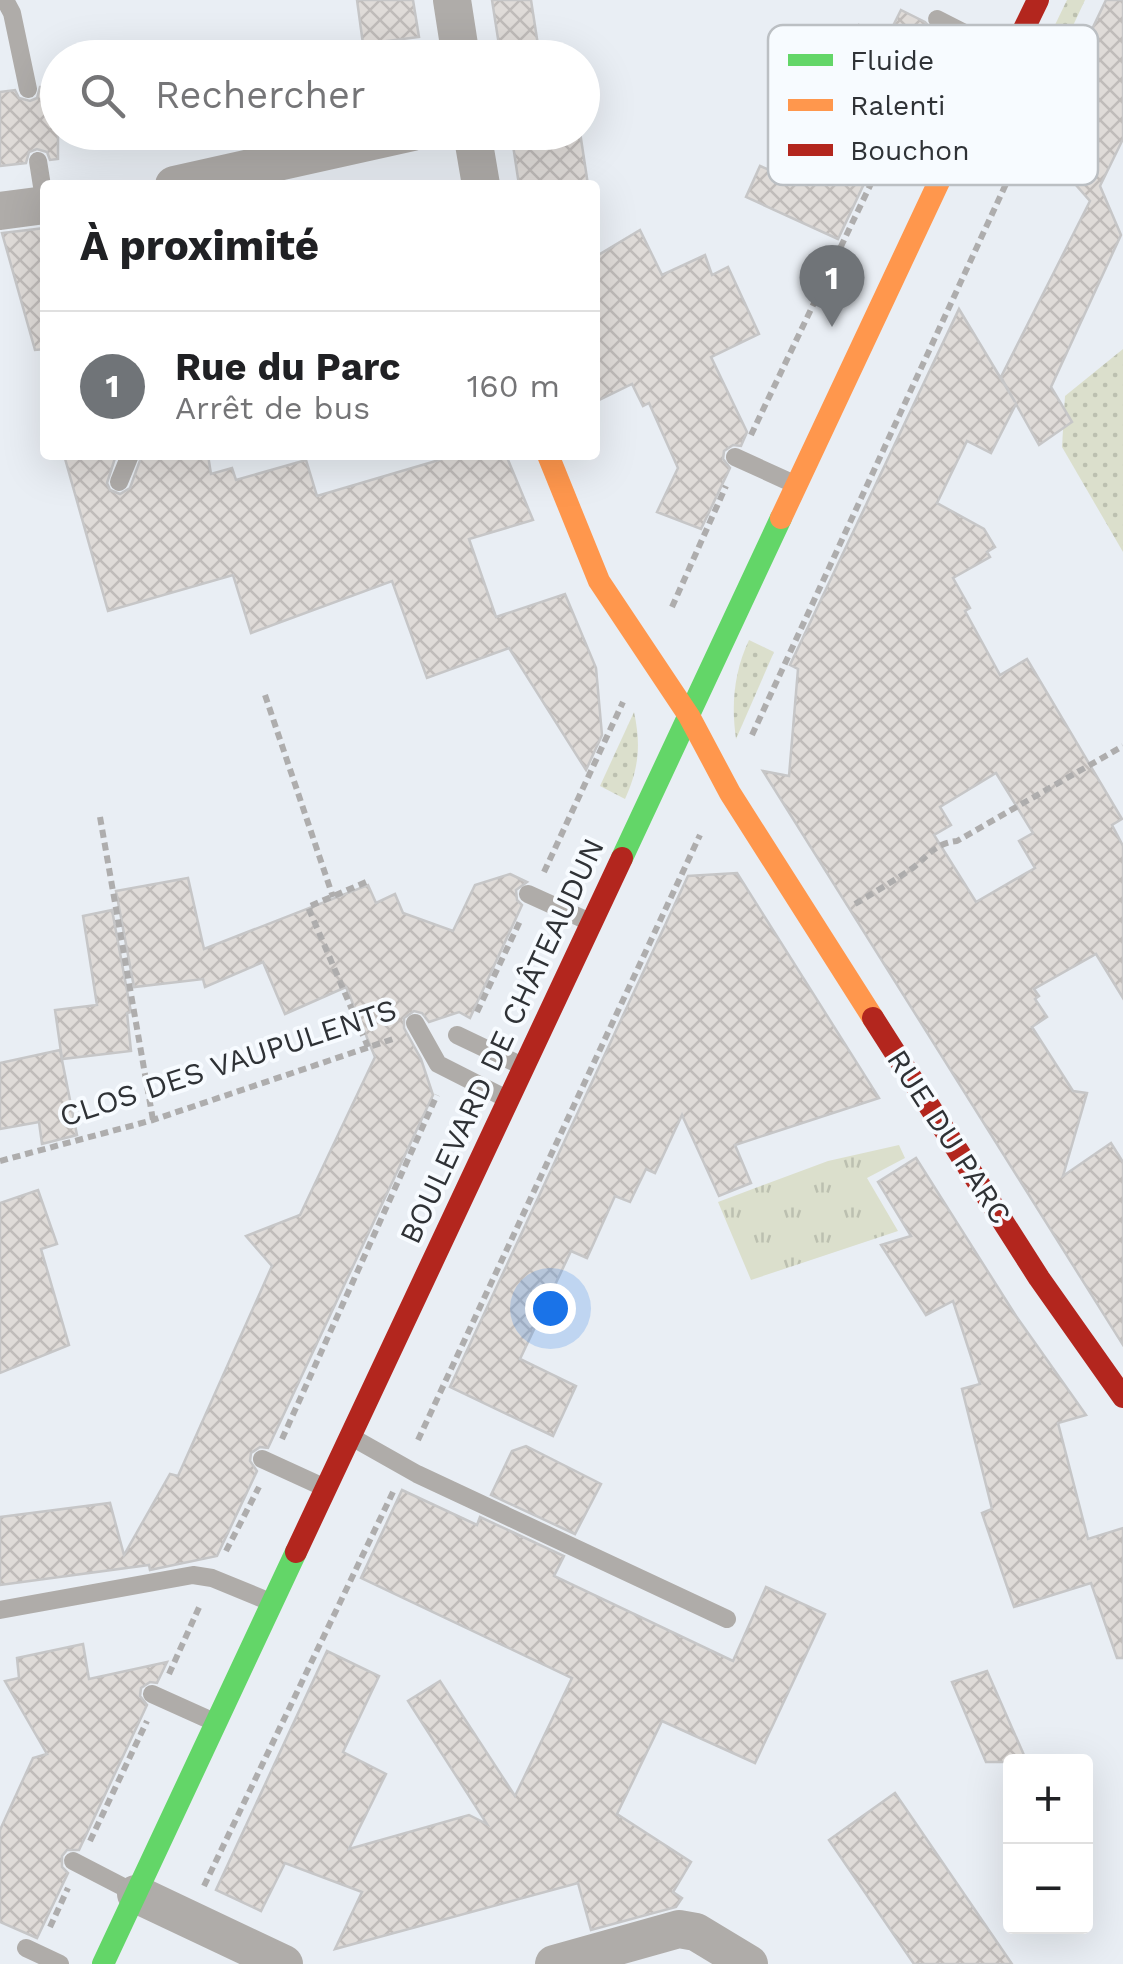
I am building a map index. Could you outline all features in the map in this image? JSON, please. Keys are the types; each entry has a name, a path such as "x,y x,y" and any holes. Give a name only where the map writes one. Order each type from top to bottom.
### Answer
{"main road":[{"name":"BOULEVARD DE CHÂTEAUDUN","path":"1002,25 1014,0"},
{"name":"BOULEVARD DE CHÂTEAUDUN","path":"1026,25 1038,0"},
{"name":"BOULEVARD DE CHÂTEAUDUN","path":"1044,25 1056,0"},
{"name":"BOULEVARD DE CHÂTEAUDUN","path":"103,1964 937,185"},
{"name":"RUE DU PARC","path":"550,460 600,582 689,716 730,793 815,929 1039,1278 1123,1397"}],"street":[{"path":"452,0 458,40"},
{"path":"197,180 332,150"},
{"path":"475,150 481,180"},
{"path":"0,210 40,206"},
{"path":"136,1894 284,1964"},
{"path":"554,1964 680,1929 696,1932 749,1964"}],"lane":[{"path":"5,0 12,12 28,89"},
{"path":"942,22 948,25"},
{"path":"38,161 41,180"},
{"path":"737,458 797,485"},
{"path":"119,482 128,460"},
{"path":"528,894 590,922"},
{"name":"CLOS DES VAUPULENTS","path":"416,1026 438,1064 507,1099"},
{"path":"457,1035 523,1066"},
{"path":"350,1436 404,1467 727,1620"},
{"path":"267,1461 326,1488"},
{"path":"0,1610 193,1575 212,1578 272,1603"},
{"path":"156,1696 216,1724"},
{"path":"76,1863 136,1894"},
{"path":"32,1951 60,1964"}],"path":[{"path":"677,591 865,185"},
{"path":"744,753 1006,185"},
{"path":"265,695 333,897"},
{"path":"815,929 916,866 926,854 946,842 957,841 1123,746"},
{"path":"100,817 153,1120"},
{"path":"187,1919 404,1467 704,824"},
{"path":"366,882 308,908 368,1047"},
{"name":"CLOS DES VAUPULENTS","path":"0,1161 153,1120 368,1047 416,1026"},
{"path":"32,1951 212,1578 449,1070"}],"green space":[{"path":"1067,0 1085,0 1073,25 1055,25"},
{"path":"1123,349 1123,552 1062,447 1065,396"},
{"path":"749,640 774,652 736,739 735,688"},
{"path":"634,712 637,756 625,799 600,786"},
{"path":"899,1145 905,1158 867,1178 898,1231 751,1280 718,1202 828,1161"}],"building":[{"path":"357,0 413,0 419,37 362,40"},
{"path":"492,0 531,0 537,40 498,40"},
{"path":"1106,0 1123,0 1123,139 1100,186 1121,235 1051,387 1072,422 1039,445 1016,404 991,453 967,441 937,503 984,529 995,547 987,552 990,557 953,578 970,608 965,611 1000,675 1027,659 1122,819 1112,825 1123,846 1123,998 1096,954 1034,989 1039,996 1035,999 1047,1017 1032,1027 1073,1091 1087,1093 1063,1176 1111,1143 1123,1162 1123,1345 763,771 789,776 798,669 790,665 959,309 1015,402 1001,377 1090,201 1076,185 1098,185 1098,25 1094,25","holes":["996,773 1033,833 1019,841 1035,868 976,902 934,835 951,825 940,807"]},
{"path":"901,10 928,25 894,25"},
{"path":"40,87 40,150 29,152 26,163 0,166 0,92 15,90 19,98 37,98"},
{"path":"40,150 58,150 58,159 50,160 47,152"},
{"path":"514,150 583,150 587,180 518,180"},
{"path":"760,166 768,169 768,185 863,185 838,239 746,197"},
{"path":"40,229 40,350 35,350 2,233"},
{"path":"640,230 662,275 705,255 712,275 728,267 759,334 711,357 747,432 741,446 733,445 724,451 723,459 730,468 701,529 657,512 678,468 649,403 643,406 632,384 600,400 600,254"},
{"path":"65,460 114,460 107,483 110,490 120,494 130,488 140,460 209,460 211,474 232,468 236,480 306,460 317,496 439,460 508,460 533,520 469,539 496,617 565,594 596,668 602,735 586,770 509,648 427,678 392,581 251,633 233,575 108,611"},
{"path":"737,873 879,1098 735,1145 751,1183 719,1196 682,1115 655,1173 646,1169 630,1202 615,1196 587,1258 571,1251 520,1359 576,1386 553,1436 450,1387 688,876"},
{"path":"510,874 527,882 516,890 522,905 470,1018 459,1012 429,1022 422,1013 414,1011 404,1018 404,1028 421,1059 433,1095 268,1448 260,1447 251,1453 250,1461 257,1471 217,1556 150,1570 149,1565 0,1585 0,1517 110,1503 124,1555 170,1474 178,1476 272,1266 246,1236 300,1215 375,1057 346,987 285,1014 263,962 205,987 203,979 134,987 116,891 188,878 204,949 368,885 376,903 395,894 403,913 453,931 475,885"},
{"path":"112,910 131,1012 127,1013 131,1051 62,1059 55,1010 97,1005 83,916"},
{"path":"60,1050 77,1135 42,1144 39,1122 0,1129 0,1063"},
{"path":"916,1158 1016,1316 1086,1415 1058,1423 1088,1539 1123,1528 1123,1658 1117,1658 1091,1583 1014,1607 982,1513 992,1509 962,1389 980,1384 953,1301 926,1315 881,1245 911,1236 878,1182"},
{"path":"38,1190 57,1244 41,1249 69,1345 0,1373 0,1203"},
{"path":"526,1446 601,1484 575,1534 491,1495 512,1451"},
{"path":"402,1490 477,1525 480,1517 564,1556 554,1576 733,1661 766,1587 825,1614 755,1763 662,1721 617,1814 691,1862 673,1892 682,1898 676,1907 591,1930 578,1883 335,1949 362,1892 285,1863 261,1911 216,1890 327,1651 379,1676 343,1752 386,1774 349,1849 469,1815 487,1824 408,1701 440,1681 515,1796 572,1678 361,1578"},
{"path":"83,1644 89,1679 167,1662 157,1683 150,1682 141,1688 140,1696 147,1705 79,1850 67,1850 62,1856 62,1867 68,1873 37,1938 0,1922 0,1830 33,1758 47,1754 5,1681 19,1678 17,1658"},
{"path":"987,1671 1023,1754 1003,1754 1003,1762 986,1762 952,1682"},
{"path":"895,1793 1012,1964 914,1964 829,1840"}],"traffic: fast":[{"path":"622,858 781,518"},
{"path":"103,1964 296,1552"}],"traffic: slow":[{"path":"781,518 937,185"},
{"path":"550,460 599,581 689,716 730,793 873,1018"}],"traffic: jam":[{"path":"1026,25 1038,0"},
{"path":"296,1552 622,858"},
{"path":"873,1018 1039,1278 1123,1397"}],"place":[{"name":"Rue du Parc","path":"832,327"}]}
